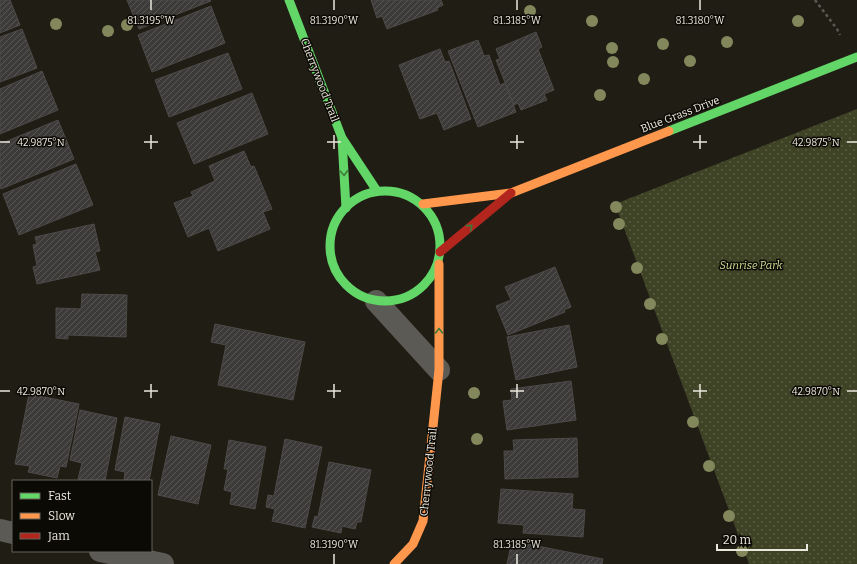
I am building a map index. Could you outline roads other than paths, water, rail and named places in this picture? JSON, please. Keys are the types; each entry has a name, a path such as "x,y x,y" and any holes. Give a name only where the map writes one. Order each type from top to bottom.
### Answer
{"street":[{"name":"Cherrywood Trail","path":"289,0 342,138 377,191"},
{"name":"Blue Grass Drive","path":"423,204 511,192 855,58"},
{"name":"Cherrywood Trail","path":"342,138 346,208"},
{"path":"377,191 401,192 423,204 437,224 441,244 438,264 429,281 414,294 395,301 376,301 357,295 342,282 332,265 329,241 337,218 354,200 377,191"},
{"name":"Blue Grass Drive","path":"440,252 511,192"},
{"name":"Cherrywood Trail","path":"394,564 412,544 423,521 439,370 438,264"},
{"path":"376,301 439,370"},
{"path":"0,530 12,533"},
{"path":"105,552 162,564"}],"park label":[{"name":"Sunrise Park","path":"751,265"}]}
